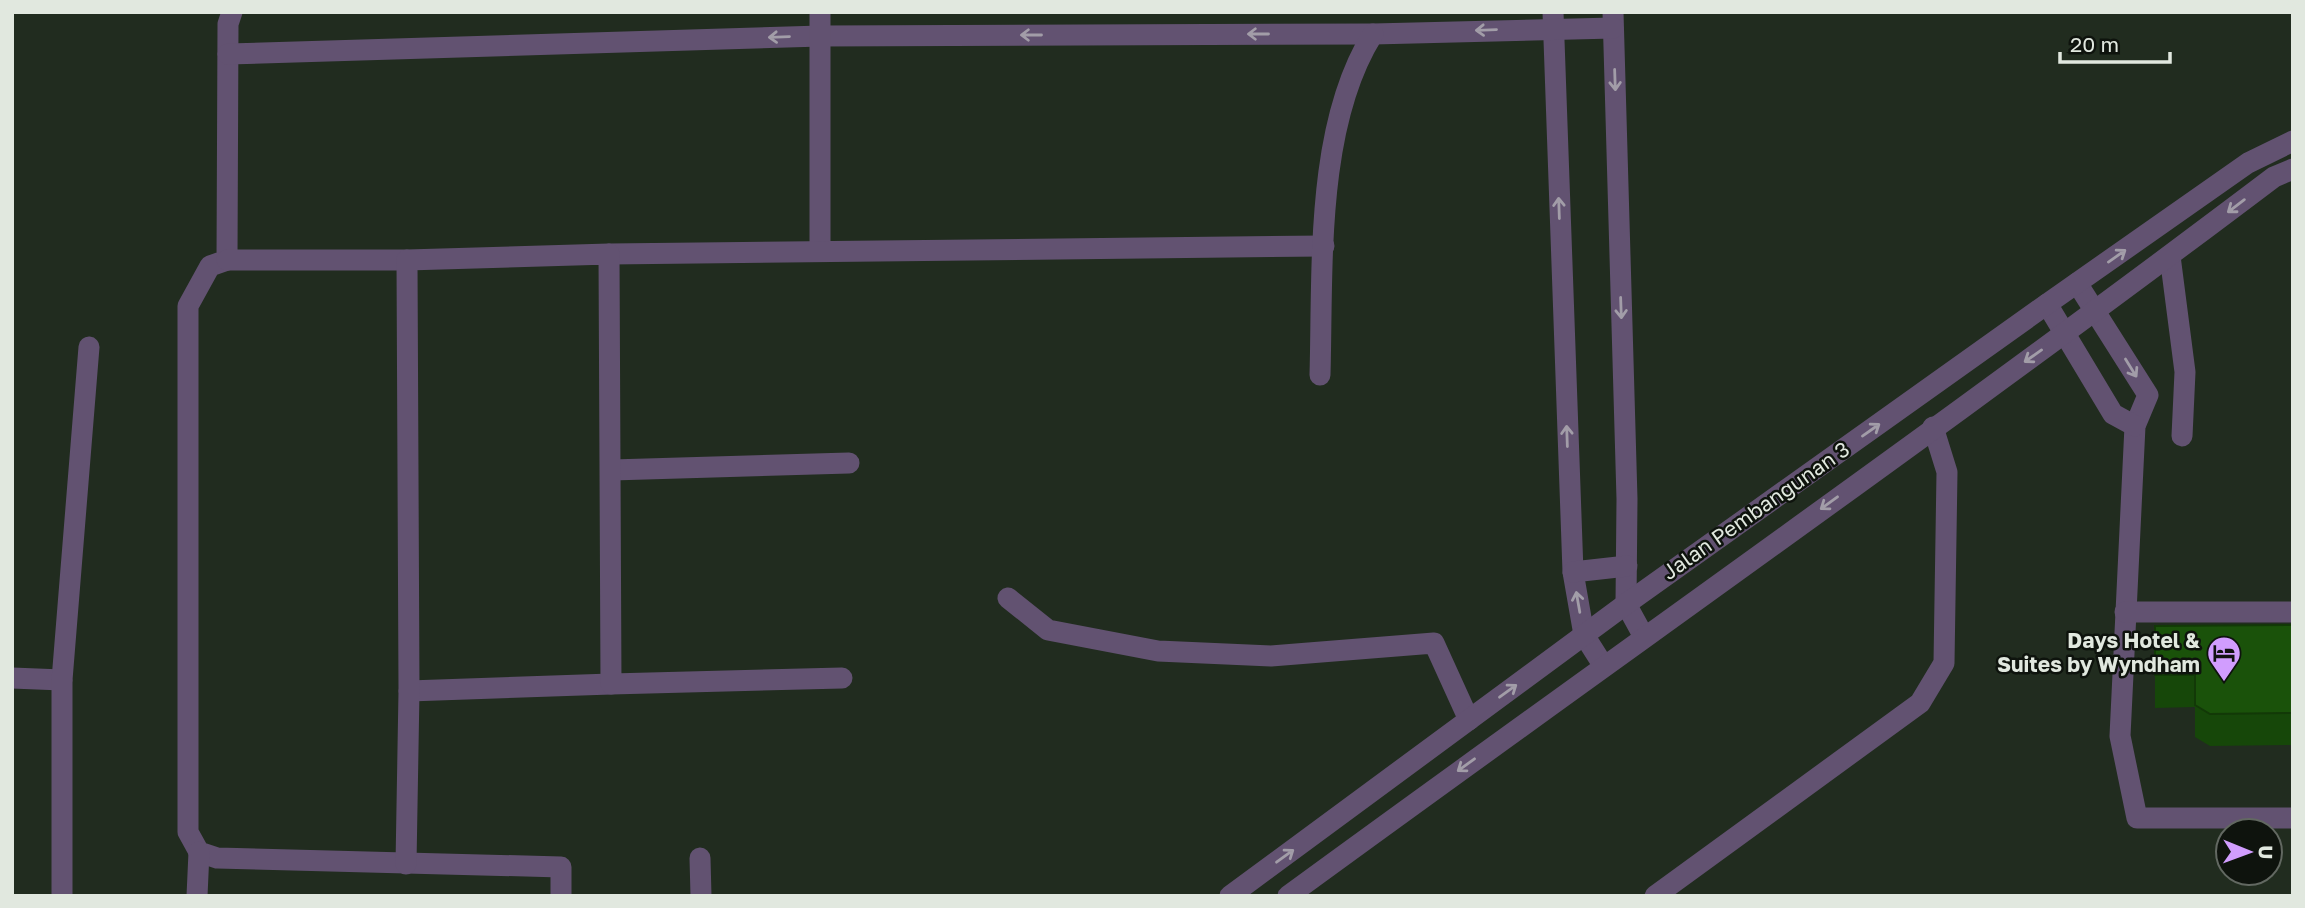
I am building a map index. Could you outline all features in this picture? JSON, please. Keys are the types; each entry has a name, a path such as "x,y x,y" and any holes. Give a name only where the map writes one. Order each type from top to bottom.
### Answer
{"street":[{"path":"227,260 228,24 232,12"},
{"path":"820,12 820,250"},
{"path":"228,54 821,36 1373,34 1554,20 1613,20 1626,604 1644,637"},
{"path":"1554,20 1573,572 1584,635 1603,665"},
{"path":"1320,375 1324,246 1333,145 1358,58 1373,34"},
{"name":"Jalan Pembangunan 3","path":"1230,896 1626,604 2047,304 2249,163 2293,141"},
{"name":"Jalan Pembangunan 3","path":"1288,896 1603,665 2096,312 2274,177 2293,169"},
{"path":"197,896 199,852 188,832 188,306 209,266 227,260 407,260 820,250 1324,246"},
{"path":"609,254 611,684"},
{"path":"2170,256 2185,372 2182,436"},
{"path":"406,864 409,691 407,260"},
{"path":"2077,283 2148,395 2135,426 2120,736 2137,818 2293,818"},
{"path":"2047,304 2113,414 2135,426"},
{"path":"62,896 62,680 89,347"},
{"path":"1655,896 1920,703 1944,663 1947,472 1933,428"},
{"path":"612,470 849,463"},
{"path":"1573,572 1627,566"},
{"path":"1008,598 1048,630 1158,651 1270,656 1434,643 1469,720"},
{"path":"2125,612 2293,612"},
{"path":"12,678 62,680"},
{"path":"409,691 842,678"},
{"path":"1357,804 1376,832"},
{"path":"199,852 217,858 561,867 561,896"},
{"path":"700,858 701,896"}],"building":[{"path":"2293,625 2293,713 2210,714 2195,705 2195,675 2155,675 2155,626"}],"place":[{"name":"Days Hotel & Suites by Wyndham","path":"2224,683"}]}
